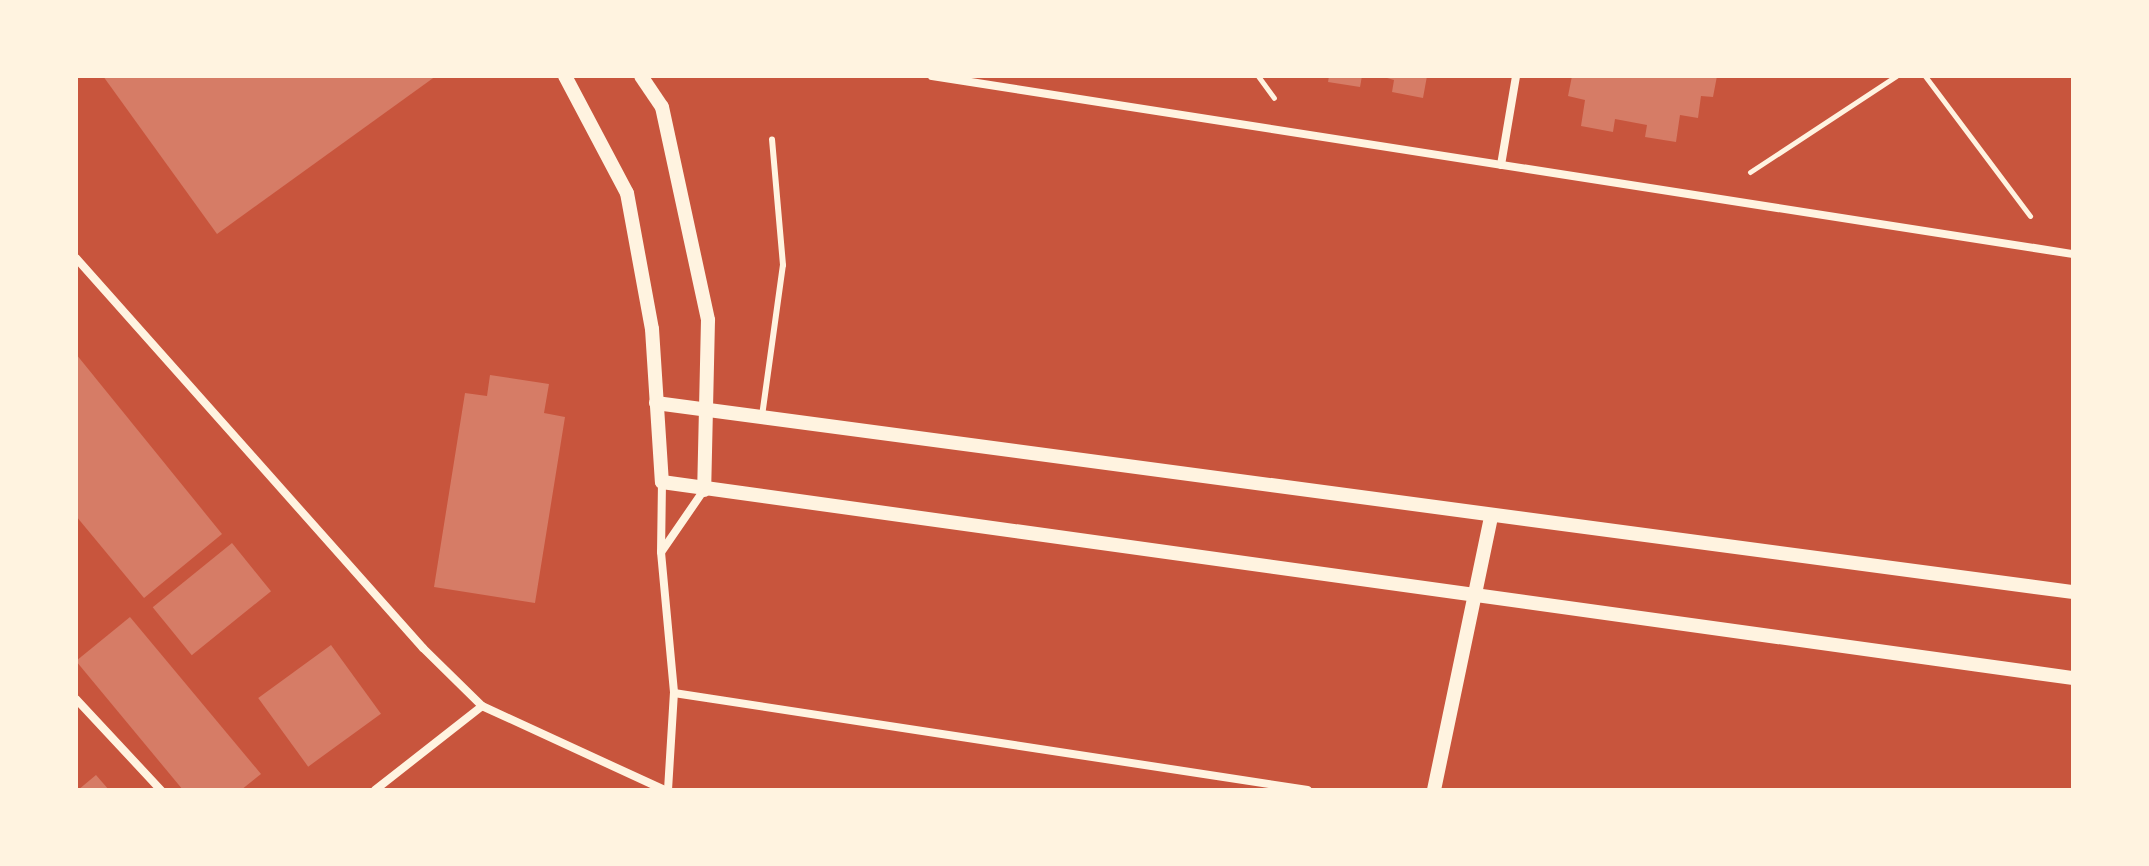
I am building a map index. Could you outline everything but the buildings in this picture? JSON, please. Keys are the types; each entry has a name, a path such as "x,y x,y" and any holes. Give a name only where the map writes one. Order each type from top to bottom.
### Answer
{"street":[{"path":"76,258 413,636 482,706 666,790 674,693 661,552 662,482 652,329 627,193 565,76"},
{"path":"641,76 662,107 708,320 704,490 661,552"},
{"path":"932,76 975,79 2073,254"},
{"path":"1501,165 1516,76"},
{"path":"656,403 1491,518 2073,592"},
{"path":"662,482 1476,591 2073,678"},
{"path":"1434,790 1491,518"},
{"path":"674,693 1308,790"},
{"path":"76,699 161,790"},
{"path":"375,790 482,706"}],"lane":[{"path":"762,416 783,265 772,139"}],"path":[{"path":"1712,197 1896,76"},
{"path":"1925,76 2056,251"}]}
